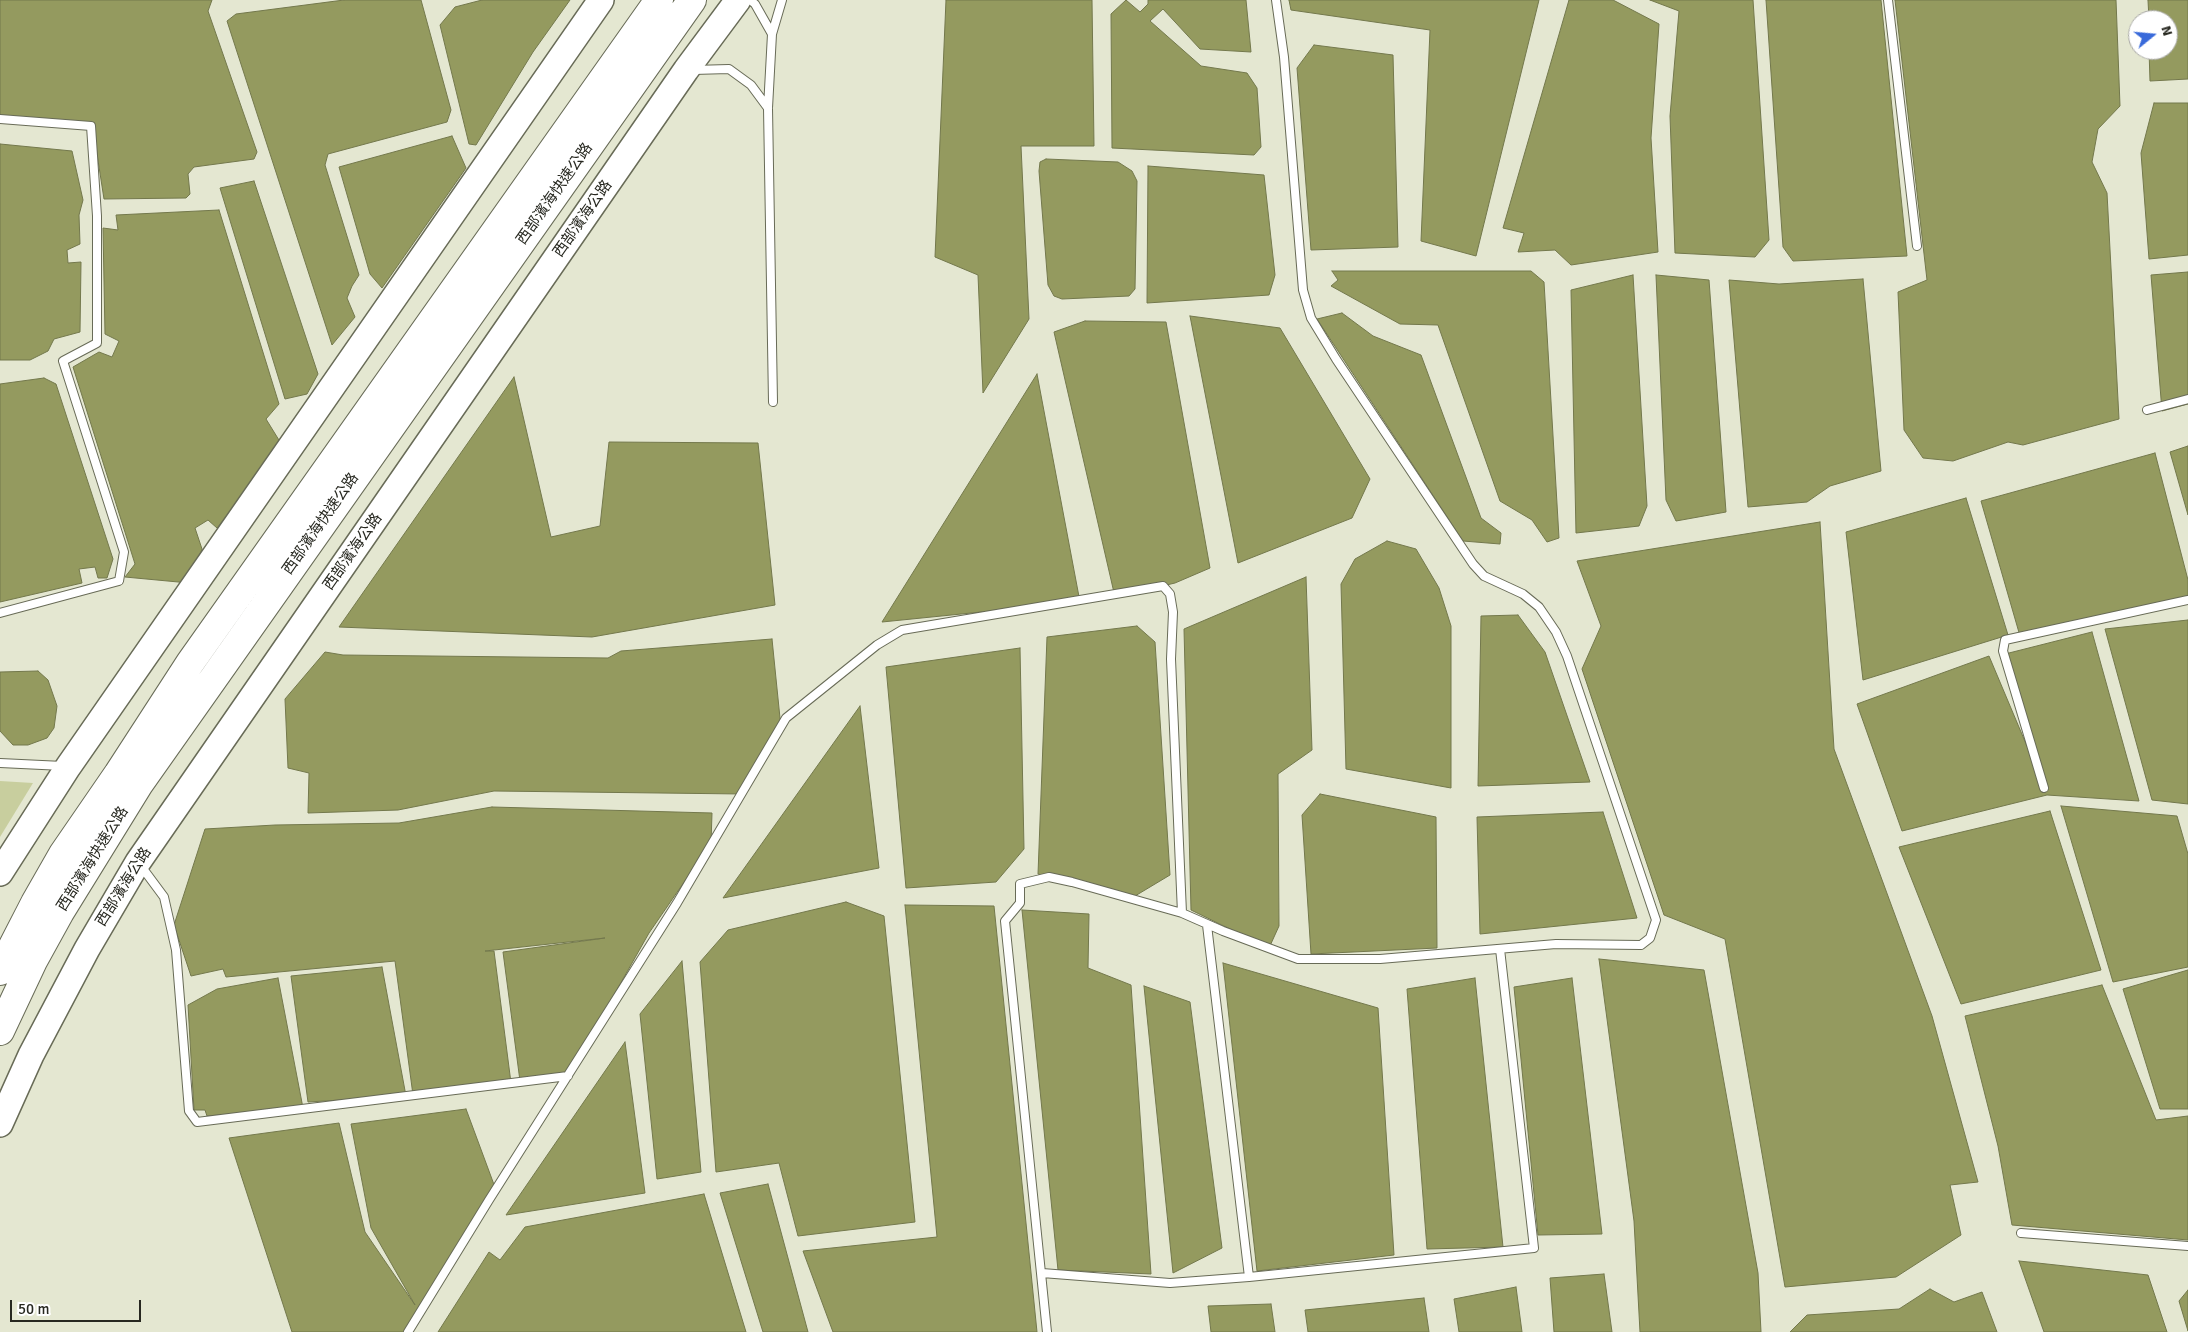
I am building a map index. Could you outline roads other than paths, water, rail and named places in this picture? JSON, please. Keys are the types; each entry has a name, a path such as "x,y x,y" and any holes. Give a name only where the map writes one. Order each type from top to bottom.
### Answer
{"highway":[{"name":"西部濱海快速公路","path":"0,1031 33,961 60,912 139,784 692,0"},
{"name":"西部濱海快速公路","path":"0,971 63,854 118,774 190,663 652,9"}],"main road":[{"path":"0,873 68,767 601,0"},
{"name":"西部濱海公路","path":"0,1124 31,1055 86,949 138,862 686,70 738,0"}],"lane":[{"path":"750,0 755,4 772,34"},
{"path":"773,402 768,108 772,34 782,0"},
{"path":"1047,1332 1005,921 1020,903 1020,884 1049,878 1072,882 1182,913 1207,925 1298,959 1380,959 1556,944 1641,945 1650,938 1656,920 1567,656 1556,632 1539,608 1528,599 1484,576 1473,564 1336,359 1312,318 1303,290 1284,57 1276,0"},
{"path":"1888,0 1917,246"},
{"path":"686,70 729,69 751,85 768,108"},
{"path":"0,119 91,126 97,216 97,342 63,361 124,552 119,581 0,613"},
{"path":"2147,410 2188,400"},
{"path":"408,1332 677,904 786,718 876,645 902,630 1163,586 1170,594 1173,612 1171,659 1182,913"},
{"path":"2044,788 2003,651 2005,640 2188,600"},
{"path":"0,763 68,767"},
{"path":"138,862 164,897 174,942 189,1112 197,1122 568,1076"},
{"path":"1207,925 1249,1277"},
{"path":"1042,1273 1170,1283 1249,1277 1534,1248 1500,949"},
{"path":"2021,1233 2188,1246"}]}
